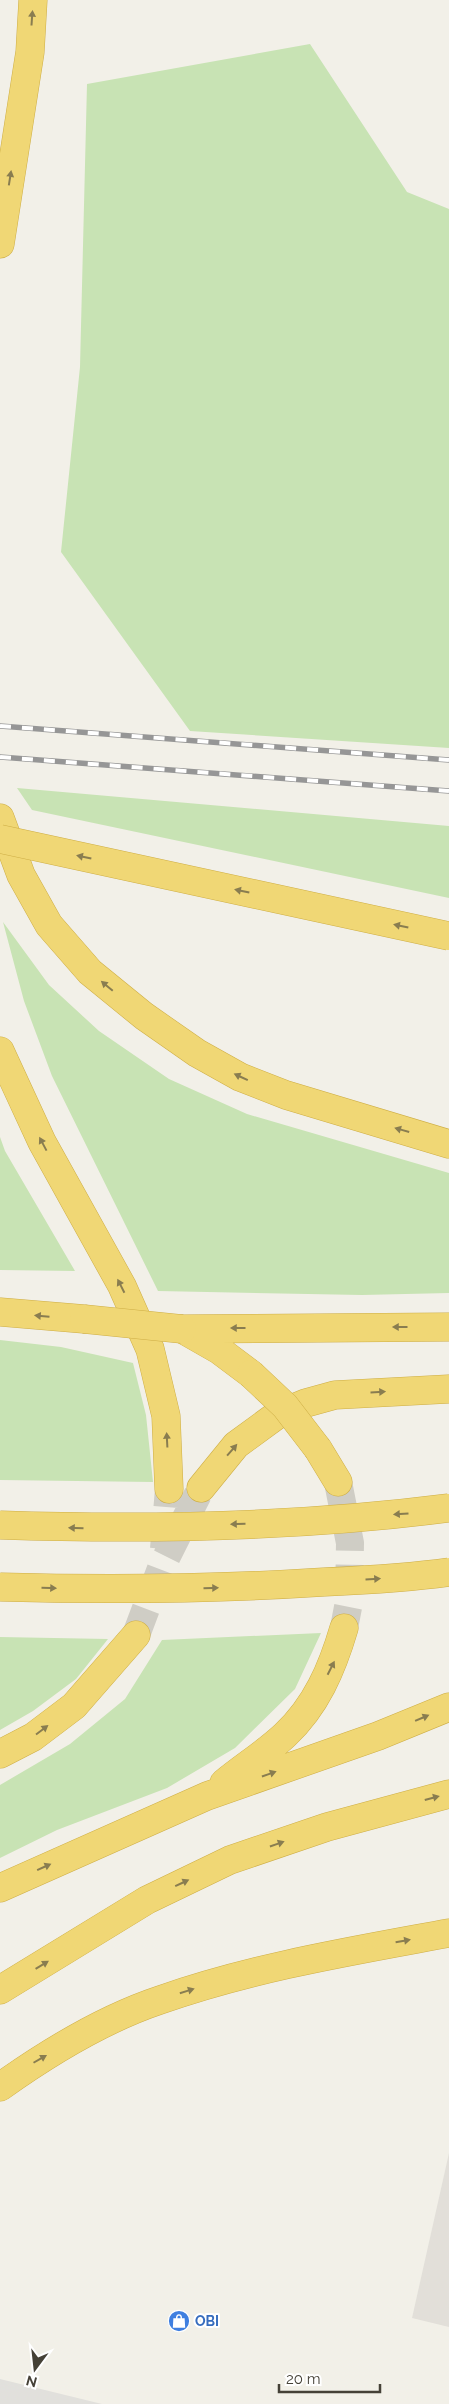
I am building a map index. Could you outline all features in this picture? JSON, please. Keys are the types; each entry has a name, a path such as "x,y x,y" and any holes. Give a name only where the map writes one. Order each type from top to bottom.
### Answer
{"highway":[{"path":"0,244 30,52 34,0"},
{"path":"0,818 21,875 49,925 90,972 144,1016 197,1053 240,1077 286,1095 449,1144"},
{"path":"0,839 449,936"},
{"path":"0,1051 42,1142 122,1286 150,1349 166,1416 169,1489"},
{"path":"0,1312 182,1329 449,1327"},
{"path":"182,1329 219,1350 251,1374 285,1406 318,1449 338,1482"},
{"path":"201,1488 236,1445 277,1415 291,1409 335,1395 449,1389"},
{"path":"0,1525 87,1528 244,1524 406,1514 449,1508"},
{"path":"0,1587 83,1589 247,1587 416,1576 449,1572"},
{"path":"207,1796 285,1735 312,1704 335,1660 344,1628"},
{"path":"0,1754 33,1737 74,1706 136,1635"},
{"path":"0,1888 207,1796 378,1736 449,1707"},
{"path":"0,1990 147,1900 230,1860 327,1827 449,1794"},
{"path":"0,2087 30,2065 98,2026 159,2000 246,1974 449,1933"}],"shaded area":[{"path":"449,2153 449,2327 412,2318"},
{"path":"0,2379 102,2404 0,2404"}],"green space":[{"path":"310,44 407,192 449,209 449,748 190,731 61,552 80,367 87,84"},
{"path":"17,788 449,826 449,898 32,810"},
{"path":"3,922 49,985 99,1031 169,1079 247,1114 449,1173 449,1293 362,1295 158,1291 52,1076 24,1001"},
{"path":"0,1137 5,1151 75,1271 0,1270"},
{"path":"0,1340 61,1347 133,1363 146,1415 153,1482 0,1480"},
{"path":"321,1633 295,1689 235,1748 167,1788 57,1830 0,1858 0,1785 70,1744 125,1699 162,1640"},
{"path":"0,1637 108,1639 76,1679 33,1711 0,1730"}],"tunnel":[{"path":"338,1482 350,1543 349,1602 344,1628"},
{"path":"136,1635 162,1566 201,1488"},
{"path":"164,1549 169,1489"}],"railway":[{"path":"0,726 449,760"},
{"path":"0,757 449,791"}],"place":[{"name":"OBI","path":"179,2321"}]}
